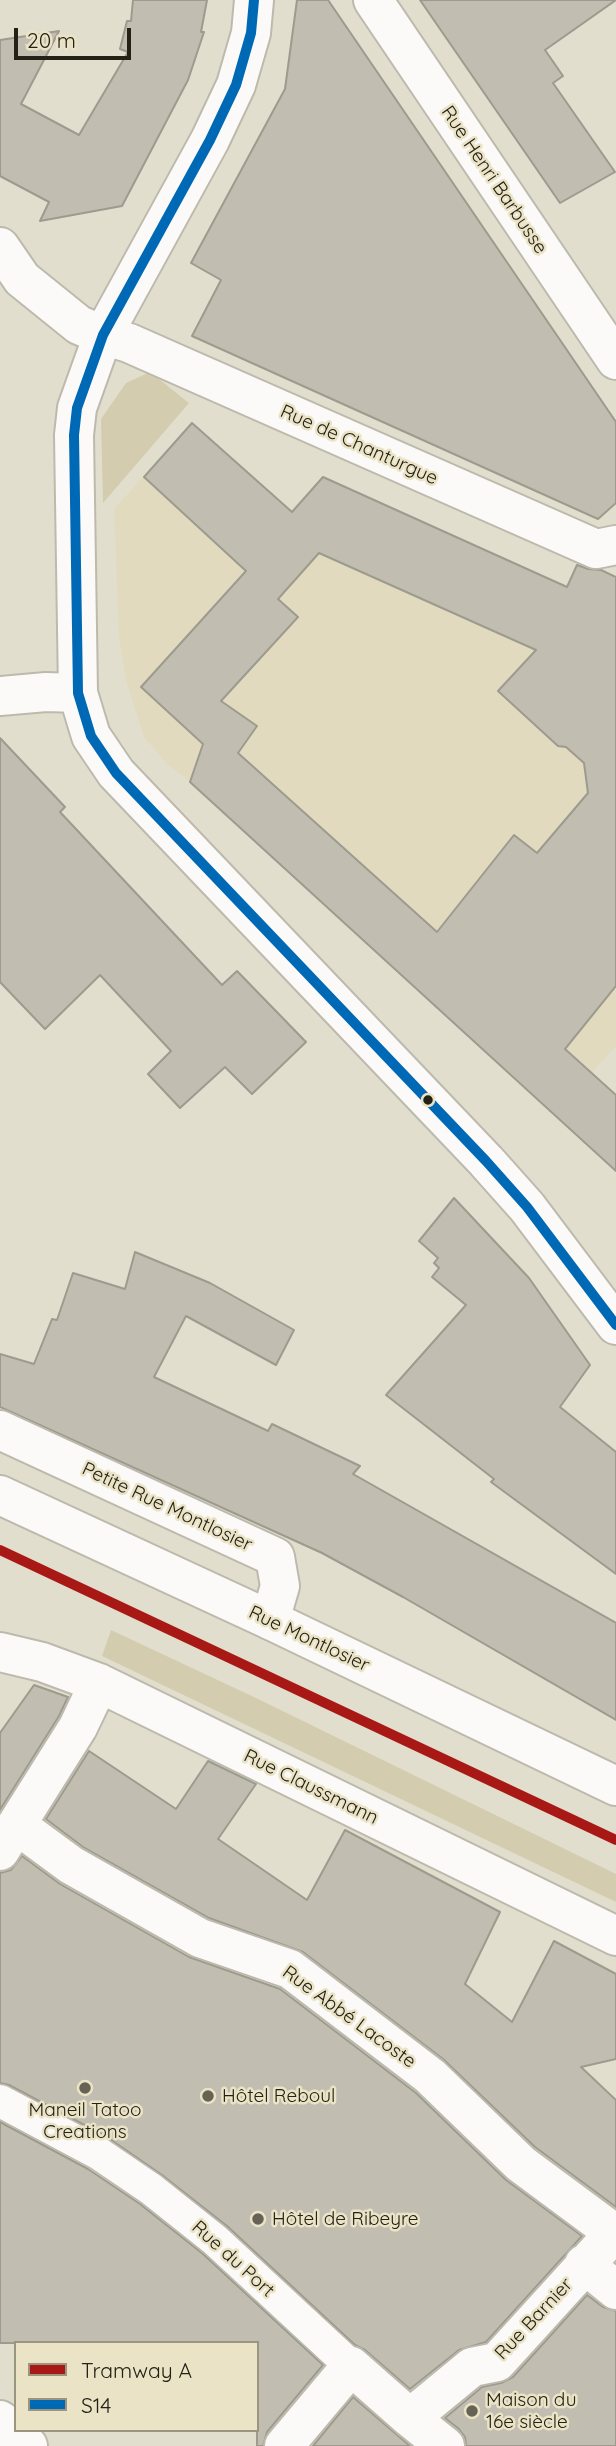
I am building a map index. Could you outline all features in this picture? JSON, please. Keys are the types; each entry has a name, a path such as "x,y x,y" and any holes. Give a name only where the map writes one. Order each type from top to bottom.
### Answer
{"street":[{"path":"254,0 251,33 236,85 211,140 103,335 76,408 74,435 78,693 91,736 116,774 486,1161 527,1207 616,1325"},
{"name":"Rue Henri Barbusse","path":"373,0 616,360"},
{"name":"Rue de Chanturgue","path":"0,247 22,279 79,325 129,342 596,549 616,545"},
{"path":"0,696 46,692 78,693"},
{"name":"Petite Rue Montlosier","path":"0,1430 275,1557 280,1586 270,1620"},
{"name":"Rue Montlosier","path":"0,1494 616,1786"},
{"name":"Rue Claussmann","path":"0,1652 42,1662 99,1683 616,1936"},
{"path":"9,1839 78,1727 99,1683"},
{"name":"Rue Abbé Lacoste","path":"9,1839 71,1864 200,1938 290,1969 430,2076 521,2164 615,2232"},
{"name":"Rue du Port","path":"0,2101 99,2153 151,2189 215,2240 351,2366 445,2446"},
{"name":"Rue Barnier","path":"410,2418 472,2367 497,2362 615,2232"},
{"path":"584,2264 616,2290"},
{"path":"284,2446 351,2366"},
{"path":"0,2420 28,2446"}],"shaded area":[{"path":"150,372 189,403 103,503 101,419 126,383"},
{"path":"192,423 292,512 323,477 567,587 579,560 616,577 616,1046 554,1114 167,764 144,737 127,684 119,638 114,509"},
{"path":"111,1630 616,1874 616,1902 102,1656"}],"building":[{"path":"133,0 207,0 201,32 204,32 188,80 122,206 40,221 49,202 0,176 0,40 59,31 21,104 79,135 128,52 120,49 127,21 131,21"},
{"path":"297,0 328,0 616,422 616,503 598,519 192,336 221,280 191,263 285,89"},
{"path":"420,0 616,0 545,50 563,76 553,83 615,172 560,203"},
{"path":"192,423 292,512 323,477 567,587 577,565 601,570 616,577 616,986 565,1049 616,1095 616,1171 190,782 203,744 141,687 246,571 144,477","holes":["319,553 536,650 498,691 558,746 566,747 584,763 588,793 537,853 514,835 437,932 238,753 257,726 221,701 298,617 278,599"]},
{"path":"0,738 65,807 60,812 222,985 237,971 306,1042 252,1094 225,1067 180,1108 148,1074 171,1051 100,975 45,1029 0,982"},
{"path":"454,1198 529,1278 590,1365 560,1407 616,1452 616,1574 491,1482 494,1479 386,1395 466,1305 432,1277 439,1268 434,1263 438,1258 419,1241"},
{"path":"135,1252 210,1283 294,1330 276,1365 186,1316 154,1377 268,1431 272,1424 360,1466 353,1474 616,1623 616,1720 322,1553 0,1407 0,1354 34,1364 52,1319 57,1320 73,1273 125,1289"},
{"path":"34,1685 68,1697 0,1810 0,1733"},
{"path":"89,1751 176,1809 208,1761 256,1784 218,1839 307,1900 345,1830 500,1912 465,1984 512,2022 554,1941 616,1974 616,2059 581,2067 616,2100 616,2207 535,2147 443,2059 303,1952 209,1918 83,1847 46,1819"},
{"path":"22,1856 60,1884 189,1957 280,1989 416,2093 506,2180 582,2236 486,2342 459,2350 410,2389 365,2350 355,2345 227,2226 162,2175 107,2137 9,2085 0,2083 0,1873 11,1870"},
{"path":"0,2122 88,2169 140,2204 203,2254 323,2365 267,2432 263,2446 257,2446 259,2341 0,2343"},
{"path":"587,2295 603,2307 616,2311 616,2446 466,2446 465,2437 459,2429 445,2418 482,2387 513,2377"},
{"path":"353,2397 396,2434 410,2446 313,2446"}],"tram line":[{"name":"A","path":"0,1550 616,1840"}],"transit line":[{"name":"S14","path":"254,0 251,33 236,85 210,140 103,335 77,408 74,435 78,693 91,736 116,773 486,1161 527,1207 616,1325"}],"place":[{"name":"Maneil Tatoo Creations","path":"85,2088"},
{"name":"Hôtel Reboul","path":"208,2096"},
{"name":"Hôtel de Ribeyre","path":"258,2219"},
{"name":"Maison du 16e siècle","path":"472,2411"}]}
